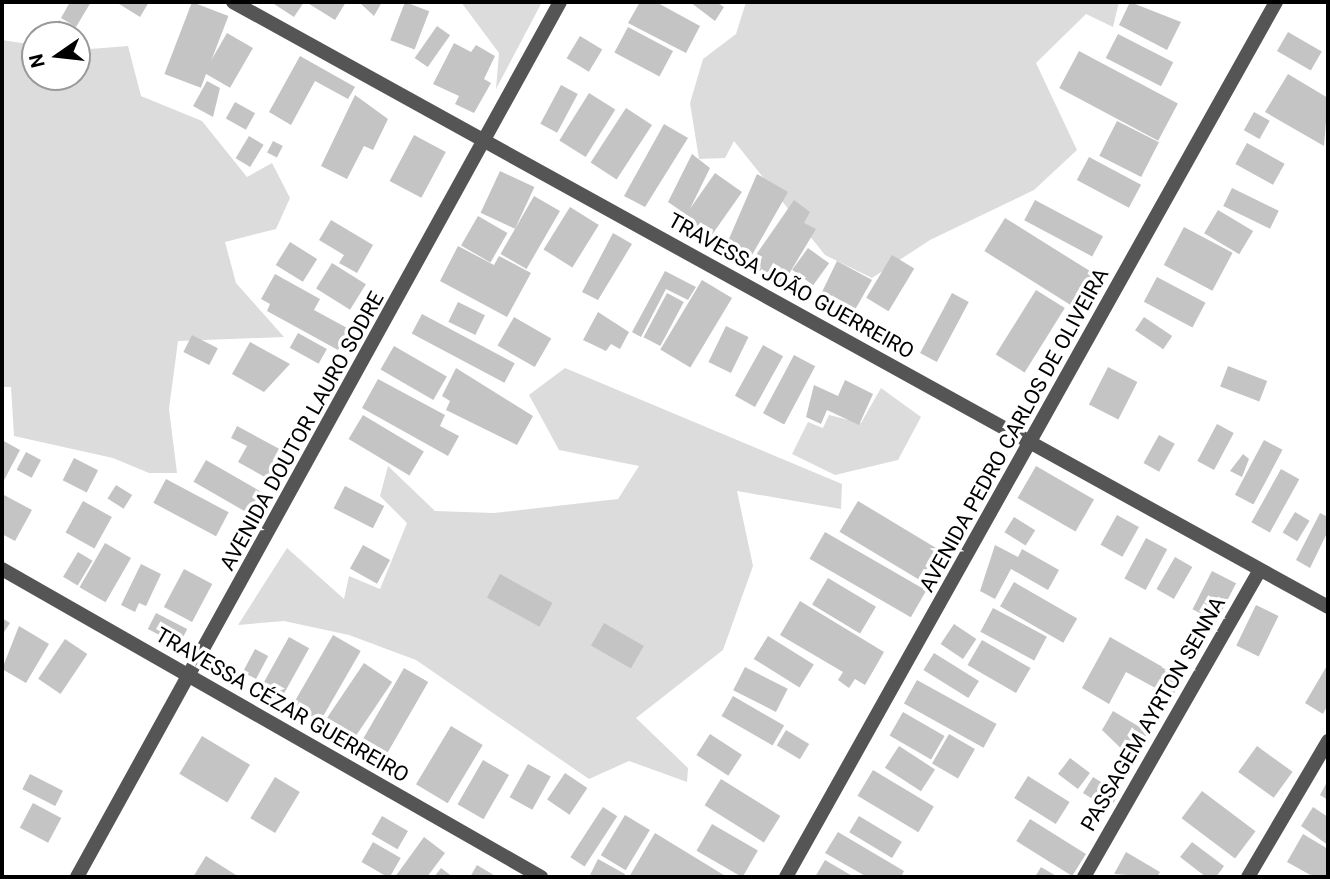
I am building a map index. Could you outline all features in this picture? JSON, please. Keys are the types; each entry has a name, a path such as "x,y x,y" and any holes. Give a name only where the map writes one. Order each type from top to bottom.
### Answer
{"street":[{"name":"TRAVESSA JOÃO GUERREIRO","path":"233,2 1029,439 1259,571 1328,607"},
{"name":"AVENIDA DOUTOR LAURO SODRE","path":"77,877 191,677 560,2"},
{"name":"AVENIDA PEDRO CARLOS DE OLIVEIRA","path":"786,877 973,551 1029,439 1276,2"},
{"name":"TRAVESSA CÉZAR GUERREIRO","path":"2,569 541,877"},
{"name":"PASSAGEM AYRTON SENNA","path":"1084,877 1259,571"},
{"path":"1248,877 1328,741"}],"shaded area":[{"path":"461,2 542,2 496,89 499,53"},
{"path":"746,2 1119,2 1113,27 1086,14 1036,63 1077,150 1034,190 930,240 872,278 825,255 734,141 725,158 699,159 690,103 703,59 736,34"},
{"path":"2,40 21,43 21,91 91,91 91,49 128,46 141,96 202,121 247,177 272,163 290,198 276,229 225,242 236,283 284,337 178,341 169,409 177,473 149,473 113,458 14,436 11,387 2,387"},
{"path":"565,368 842,484 841,509 737,491 753,566 723,650 636,718 688,768 687,782 629,761 589,779 416,660 349,635 284,621 238,625 287,548 344,599 349,576 380,589 407,523 380,496 388,466 435,511 494,513 618,499 639,466 559,450 529,395"},
{"path":"881,388 921,417 898,460 835,475 792,454 808,422 823,428 829,415 861,423"}],"building":[{"path":"70,2 91,2 80,21 66,21 61,18"},
{"path":"116,2 149,2 140,17"},
{"path":"192,2 228,16 201,88 164,74"},
{"path":"271,2 304,2 294,17"},
{"path":"306,2 346,2 335,20"},
{"path":"359,2 382,2 374,16"},
{"path":"405,2 429,11 415,50 390,40"},
{"path":"640,2 656,2 700,26 686,53 628,23"},
{"path":"690,2 716,2 724,7 715,21"},
{"path":"1130,2 1181,22 1167,50 1119,25"},
{"path":"437,26 450,35 428,67 415,58"},
{"path":"628,27 673,51 659,77 614,53"},
{"path":"1288,32 1322,52 1311,71 1277,51"},
{"path":"227,33 253,48 230,88 204,73"},
{"path":"1118,34 1173,62 1161,86 1106,58"},
{"path":"580,36 602,49 589,72 567,58"},
{"path":"454,43 471,52 476,45 495,56 484,79 491,83 474,113 455,104 459,96 433,84"},
{"path":"1079,51 1178,104 1158,141 1059,88"},
{"path":"300,56 355,87 348,99 315,81 291,125 269,112"},
{"path":"1288,74 1328,98 1324,146 1265,112"},
{"path":"207,81 220,88 213,117 193,106"},
{"path":"561,85 578,94 557,133 540,124"},
{"path":"589,93 615,109 586,157 559,140"},
{"path":"355,95 388,119 373,150 364,146 347,179 321,166"},
{"path":"235,102 255,113 246,130 226,119"},
{"path":"626,108 652,125 617,179 591,163"},
{"path":"1254,112 1270,121 1260,139 1244,130"},
{"path":"1117,121 1159,142 1141,177 1099,156"},
{"path":"664,124 688,138 645,207 624,196"},
{"path":"414,135 446,152 421,198 390,181"},
{"path":"249,136 264,145 250,167 236,158"},
{"path":"273,141 283,146 277,158 267,153"},
{"path":"1247,143 1285,164 1273,185 1235,164"},
{"path":"692,154 710,168 687,215 668,202"},
{"path":"1089,157 1141,185 1129,208 1077,180"},
{"path":"500,171 534,187 515,229 481,213"},
{"path":"715,173 742,192 709,239 682,220"},
{"path":"757,174 788,192 752,255 728,241"},
{"path":"1232,188 1279,211 1270,229 1223,206"},
{"path":"534,196 560,211 526,269 500,254"},
{"path":"794,200 810,212 804,223 816,229 783,284 749,265"},
{"path":"1035,200 1103,236 1092,256 1024,220"},
{"path":"570,207 599,225 572,267 544,249"},
{"path":"1218,210 1253,231 1239,254 1204,233"},
{"path":"478,216 507,233 490,262 461,245"},
{"path":"1005,218 1100,277 1079,310 984,251"},
{"path":"331,220 373,245 357,273 339,263 344,255 319,240"},
{"path":"1184,227 1233,253 1212,291 1164,265"},
{"path":"613,233 632,244 598,300 582,292"},
{"path":"290,242 317,259 303,282 276,265"},
{"path":"458,246 494,265 499,256 531,273 507,317 440,281"},
{"path":"808,248 829,263 813,285 792,270"},
{"path":"892,255 914,268 889,311 866,298"},
{"path":"837,261 872,280 852,315 821,294"},
{"path":"332,263 366,284 350,310 316,288"},
{"path":"665,271 696,287 688,300 666,289 641,337 632,332"},
{"path":"275,274 320,299 314,310 349,329 338,350 267,311 270,304 261,299"},
{"path":"1157,277 1206,303 1192,328 1144,302"},
{"path":"702,280 732,298 690,367 660,349"},
{"path":"1036,290 1065,308 1025,372 996,354"},
{"path":"667,293 684,302 660,346 644,337"},
{"path":"952,293 969,302 937,362 920,353"},
{"path":"458,302 485,315 475,335 448,322"},
{"path":"598,312 629,332 620,349 611,344 606,351 583,340"},
{"path":"422,314 515,363 504,383 412,333"},
{"path":"514,317 551,339 535,367 498,346"},
{"path":"1144,317 1172,336 1163,349 1135,330"},
{"path":"726,326 748,337 731,373 708,362"},
{"path":"298,333 327,349 319,364 290,348"},
{"path":"192,335 218,348 209,365 183,352"},
{"path":"250,342 290,364 264,392 232,374"},
{"path":"763,345 783,356 755,407 735,396"},
{"path":"394,346 447,376 433,400 380,369"},
{"path":"794,355 815,366 784,425 763,413"},
{"path":"1228,366 1267,381 1259,402 1220,387"},
{"path":"1108,367 1137,382 1118,419 1089,404"},
{"path":"456,368 533,416 517,445 446,410 450,401 442,396"},
{"path":"378,379 445,415 440,426 459,436 448,456 362,408"},
{"path":"845,380 873,394 859,425 827,410 821,424 806,417 814,385 838,396"},
{"path":"363,415 424,452 409,476 349,439"},
{"path":"1217,424 1234,433 1214,470 1197,461"},
{"path":"237,426 287,453 272,481 238,462 247,446 231,438"},
{"path":"1159,435 1175,444 1159,472 1143,463"},
{"path":"2,440 20,450 2,484"},
{"path":"1264,440 1283,450 1253,505 1235,495"},
{"path":"26,452 41,460 32,478 17,470"},
{"path":"1243,454 1249,459 1242,477 1230,471"},
{"path":"74,458 98,470 87,493 63,480"},
{"path":"206,460 272,498 259,520 193,482"},
{"path":"1036,466 1094,500 1076,532 1018,498"},
{"path":"1281,469 1299,479 1270,533 1251,522"},
{"path":"166,479 229,512 216,536 153,503"},
{"path":"116,485 132,495 124,509 108,499"},
{"path":"345,486 384,506 373,528 334,508"},
{"path":"4,495 32,510 15,541 2,534"},
{"path":"83,501 112,517 94,548 66,532"},
{"path":"858,501 939,549 920,580 839,532"},
{"path":"1295,512 1310,521 1297,541 1283,533"},
{"path":"1320,513 1328,517 1328,531 1310,568 1296,560"},
{"path":"1117,515 1139,527 1122,557 1101,545"},
{"path":"1014,517 1035,530 1026,546 1004,532"},
{"path":"825,532 926,590 911,617 810,559"},
{"path":"1146,538 1167,549 1146,590 1124,579"},
{"path":"105,543 131,558 105,602 80,587"},
{"path":"363,545 390,560 377,584 350,569"},
{"path":"995,545 1018,557 1022,549 1059,570 1048,590 1011,569 995,599 980,591"},
{"path":"78,552 93,561 78,586 63,577"},
{"path":"1175,557 1192,567 1174,599 1156,589"},
{"path":"141,564 161,574 146,606 139,603 135,612 121,605"},
{"path":"184,569 212,584 192,622 164,607"},
{"path":"1212,571 1236,583 1217,622 1192,609"},
{"path":"500,574 552,603 539,627 487,598"},
{"path":"828,578 876,607 860,633 812,605"},
{"path":"1014,582 1077,618 1063,643 1000,606"},
{"path":"800,601 884,652 865,685 855,679 849,688 838,680 843,672 780,635"},
{"path":"1256,605 1278,616 1259,656 1236,645"},
{"path":"993,608 1047,637 1034,660 980,632"},
{"path":"156,613 187,629 179,645 148,629"},
{"path":"2,618 10,623 2,635"},
{"path":"604,623 644,646 631,669 591,646"},
{"path":"954,624 976,639 963,659 941,644"},
{"path":"19,626 49,644 26,683 2,669"},
{"path":"333,635 361,651 320,721 292,705"},
{"path":"768,636 814,665 799,688 754,659"},
{"path":"289,637 309,648 279,703 258,692"},
{"path":"1110,637 1182,678 1172,697 1126,672 1109,704 1082,688"},
{"path":"65,639 87,654 61,694 38,679"},
{"path":"982,640 1030,668 1016,693 968,665"},
{"path":"255,649 268,656 256,679 243,672"},
{"path":"934,653 979,681 968,698 923,670"},
{"path":"364,663 392,682 350,744 322,725"},
{"path":"1328,664 1328,704 1323,714 1305,703"},
{"path":"745,667 788,689 776,712 733,690"},
{"path":"404,668 428,682 388,752 364,738"},
{"path":"917,680 997,724 984,748 904,704"},
{"path":"733,696 784,726 773,745 722,716"},
{"path":"1113,711 1148,732 1132,759 1102,730"},
{"path":"903,712 945,736 931,759 890,735"},
{"path":"451,726 483,745 448,803 416,784"},
{"path":"786,730 809,744 800,759 777,745"},
{"path":"710,734 742,755 728,776 696,755"},
{"path":"949,734 975,749 958,778 932,763"},
{"path":"202,736 250,765 227,803 179,774"},
{"path":"899,746 935,769 921,791 885,768"},
{"path":"1257,746 1293,772 1274,798 1238,772"},
{"path":"1070,758 1090,773 1078,789 1058,774"},
{"path":"483,760 509,775 483,819 458,804"},
{"path":"528,764 551,777 532,810 510,797"},
{"path":"873,770 934,807 918,832 858,796"},
{"path":"565,773 587,788 569,815 547,800"},
{"path":"30,774 63,791 55,806 22,789"},
{"path":"1028,776 1070,802 1056,824 1014,798"},
{"path":"275,777 300,792 275,833 250,818"},
{"path":"1093,777 1119,793 1109,810 1083,793"},
{"path":"721,779 780,816 764,842 705,805"},
{"path":"1328,780 1328,800 1320,795"},
{"path":"1202,791 1256,831 1235,858 1182,818"},
{"path":"33,803 61,818 48,843 20,828"},
{"path":"603,807 617,816 585,867 570,857"},
{"path":"1313,807 1328,817 1328,845 1301,826"},
{"path":"625,815 650,830 626,870 601,855"},
{"path":"382,816 408,831 397,849 372,834"},
{"path":"859,816 902,842 892,858 849,832"},
{"path":"1030,819 1086,854 1072,876 1016,841"},
{"path":"712,824 758,850 743,877 696,851"},
{"path":"838,832 904,871 901,877 867,877 825,853"},
{"path":"655,833 727,877 629,877"},
{"path":"1303,834 1328,849 1328,877 1314,877 1287,862"},
{"path":"424,837 445,853 427,877 395,877"},
{"path":"373,842 401,858 390,877 362,862"},
{"path":"1192,842 1224,866 1216,877 1206,877 1180,857"},
{"path":"1126,852 1160,872 1157,877 1114,874"},
{"path":"206,856 239,877 193,877"},
{"path":"598,859 625,874 623,877 589,877"},
{"path":"825,860 854,877 815,877"},
{"path":"477,865 497,877 470,877"},
{"path":"1041,867 1058,877 1035,877"},
{"path":"441,868 453,877 434,877"}]}
